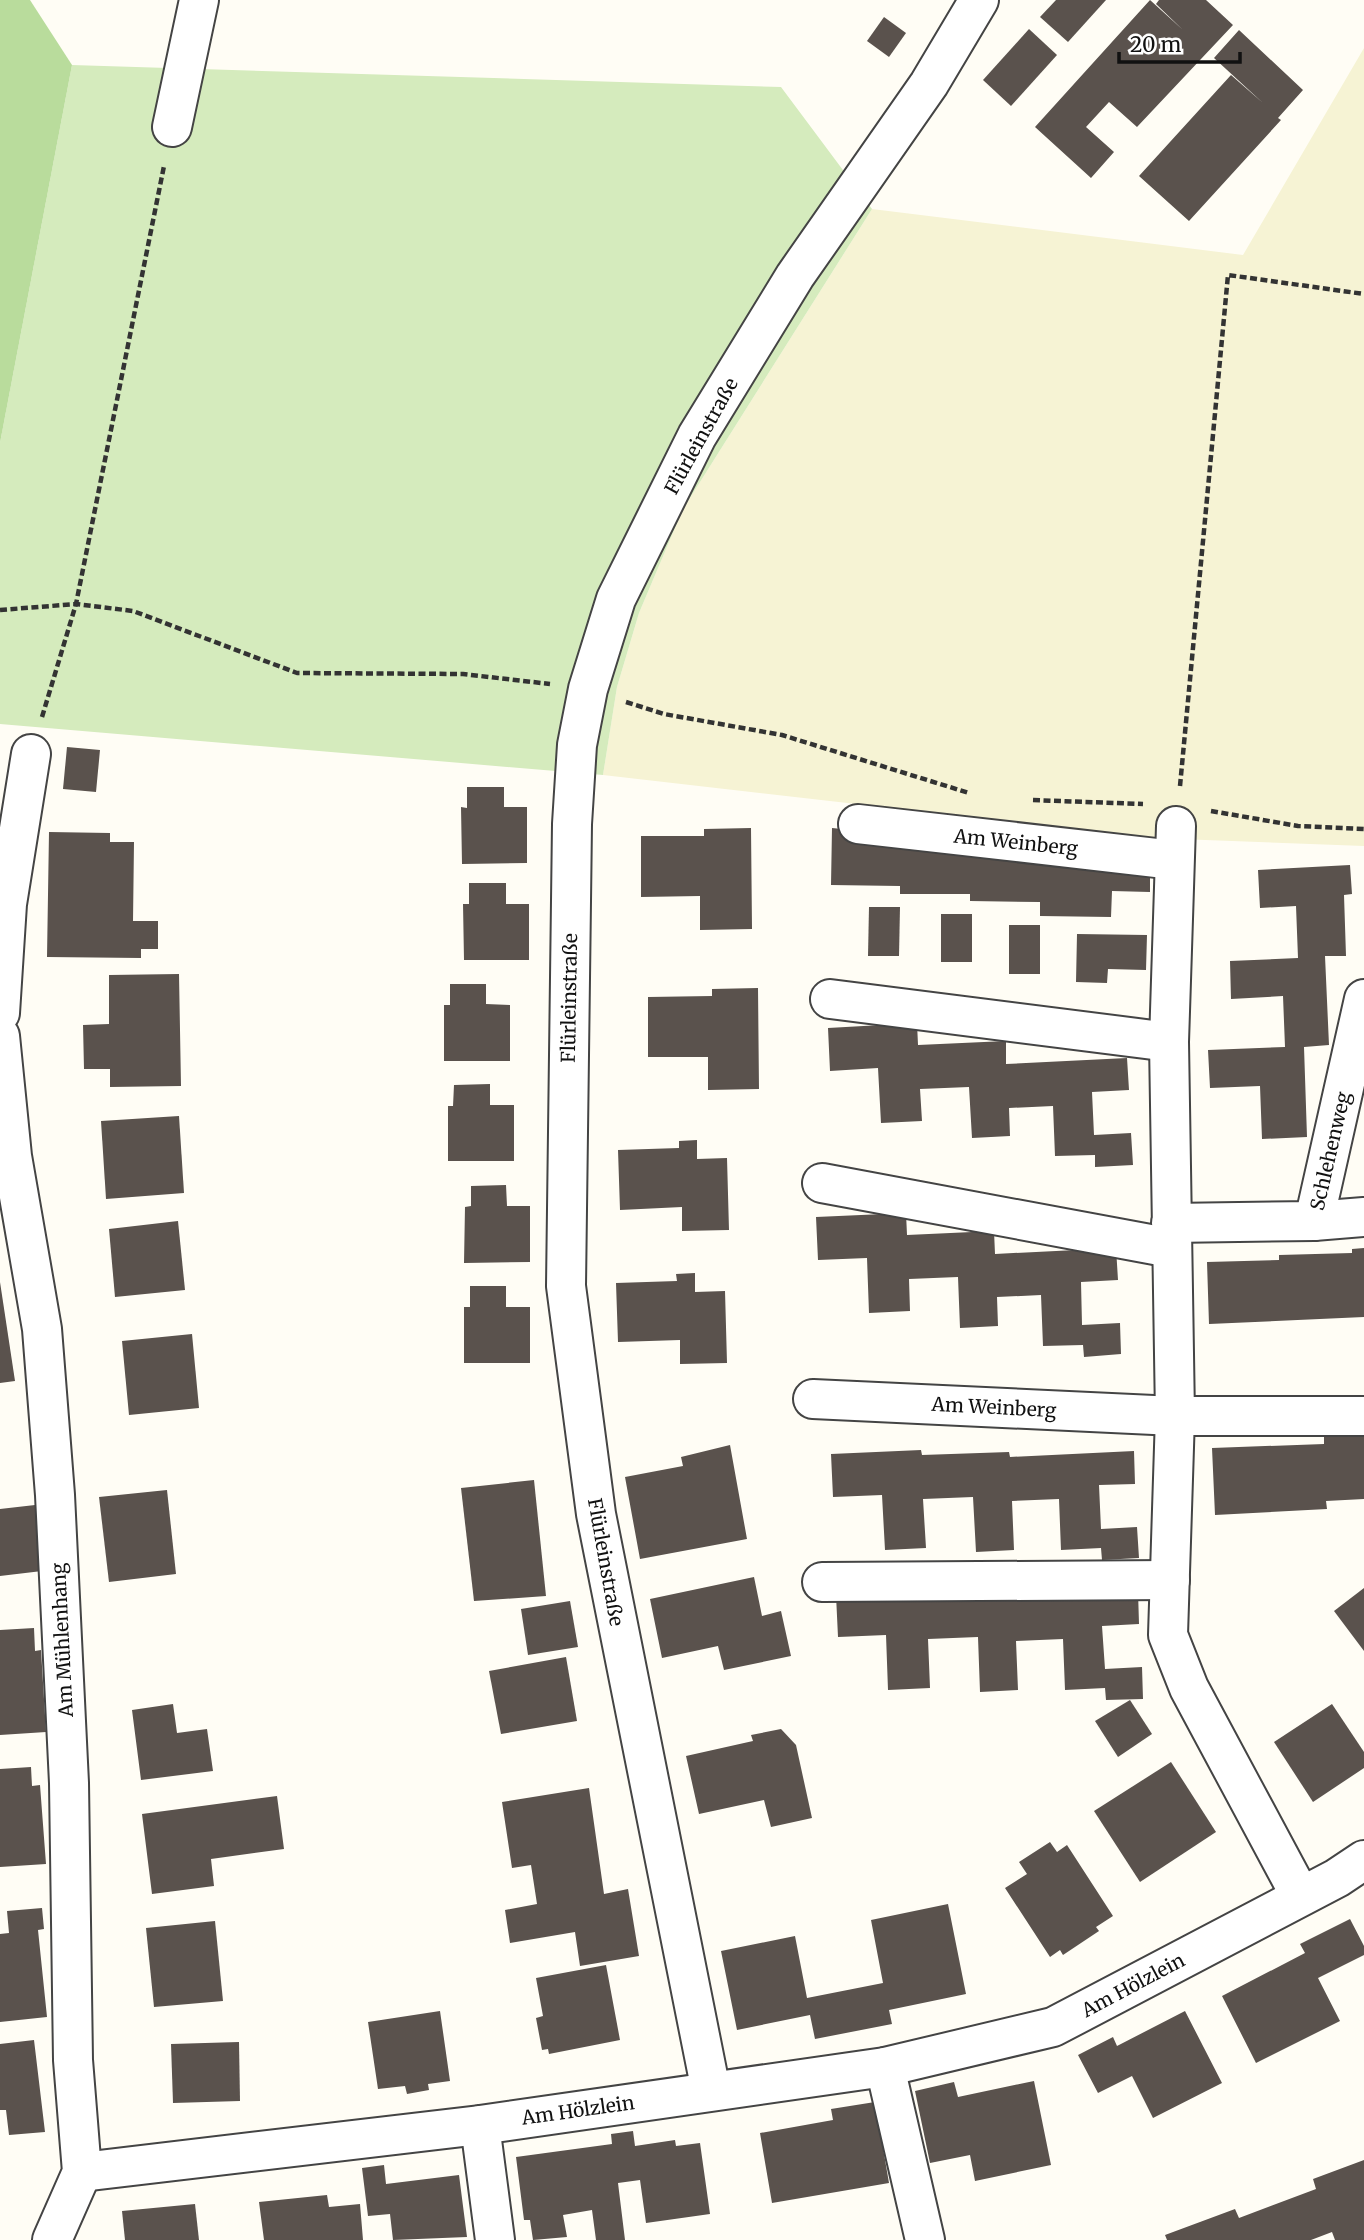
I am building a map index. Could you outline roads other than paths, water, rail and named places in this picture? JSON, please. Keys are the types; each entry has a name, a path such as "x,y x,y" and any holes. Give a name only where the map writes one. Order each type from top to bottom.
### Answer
{"street":[{"path":"172,127 199,0"},
{"name":"Flürleinstraße","path":"711,2091 596,1514 566,1286 572,824 577,745 588,689 616,599 698,436 794,276 929,84 979,0"},
{"path":"0,1013 7,904 31,754"},
{"name":"Am Weinberg","path":"858,824 1176,830 1169,1042"},
{"path":"830,999 1169,1042 1175,1416 1168,1635 1189,1688 1300,1895"},
{"name":"Schlehenweg","path":"1314,1221 1364,999"},
{"name":"Am Mühlenhang","path":"0,1036 12,1156 42,1329 55,1495 69,1783 73,2060 82,2172 52,2240"},
{"path":"822,1183 1171,1235"},
{"name":"Schlehenweg","path":"1171,1235 1364,1217"},
{"name":"Am Weinberg","path":"813,1399 1175,1416 1364,1416"},
{"path":"822,1582 1170,1580"},
{"name":"Am Hölzlein","path":"82,2172 480,2125 885,2067 1053,2027 1364,1860"},
{"path":"885,2067 925,2240"},
{"path":"480,2125 495,2240"}]}
